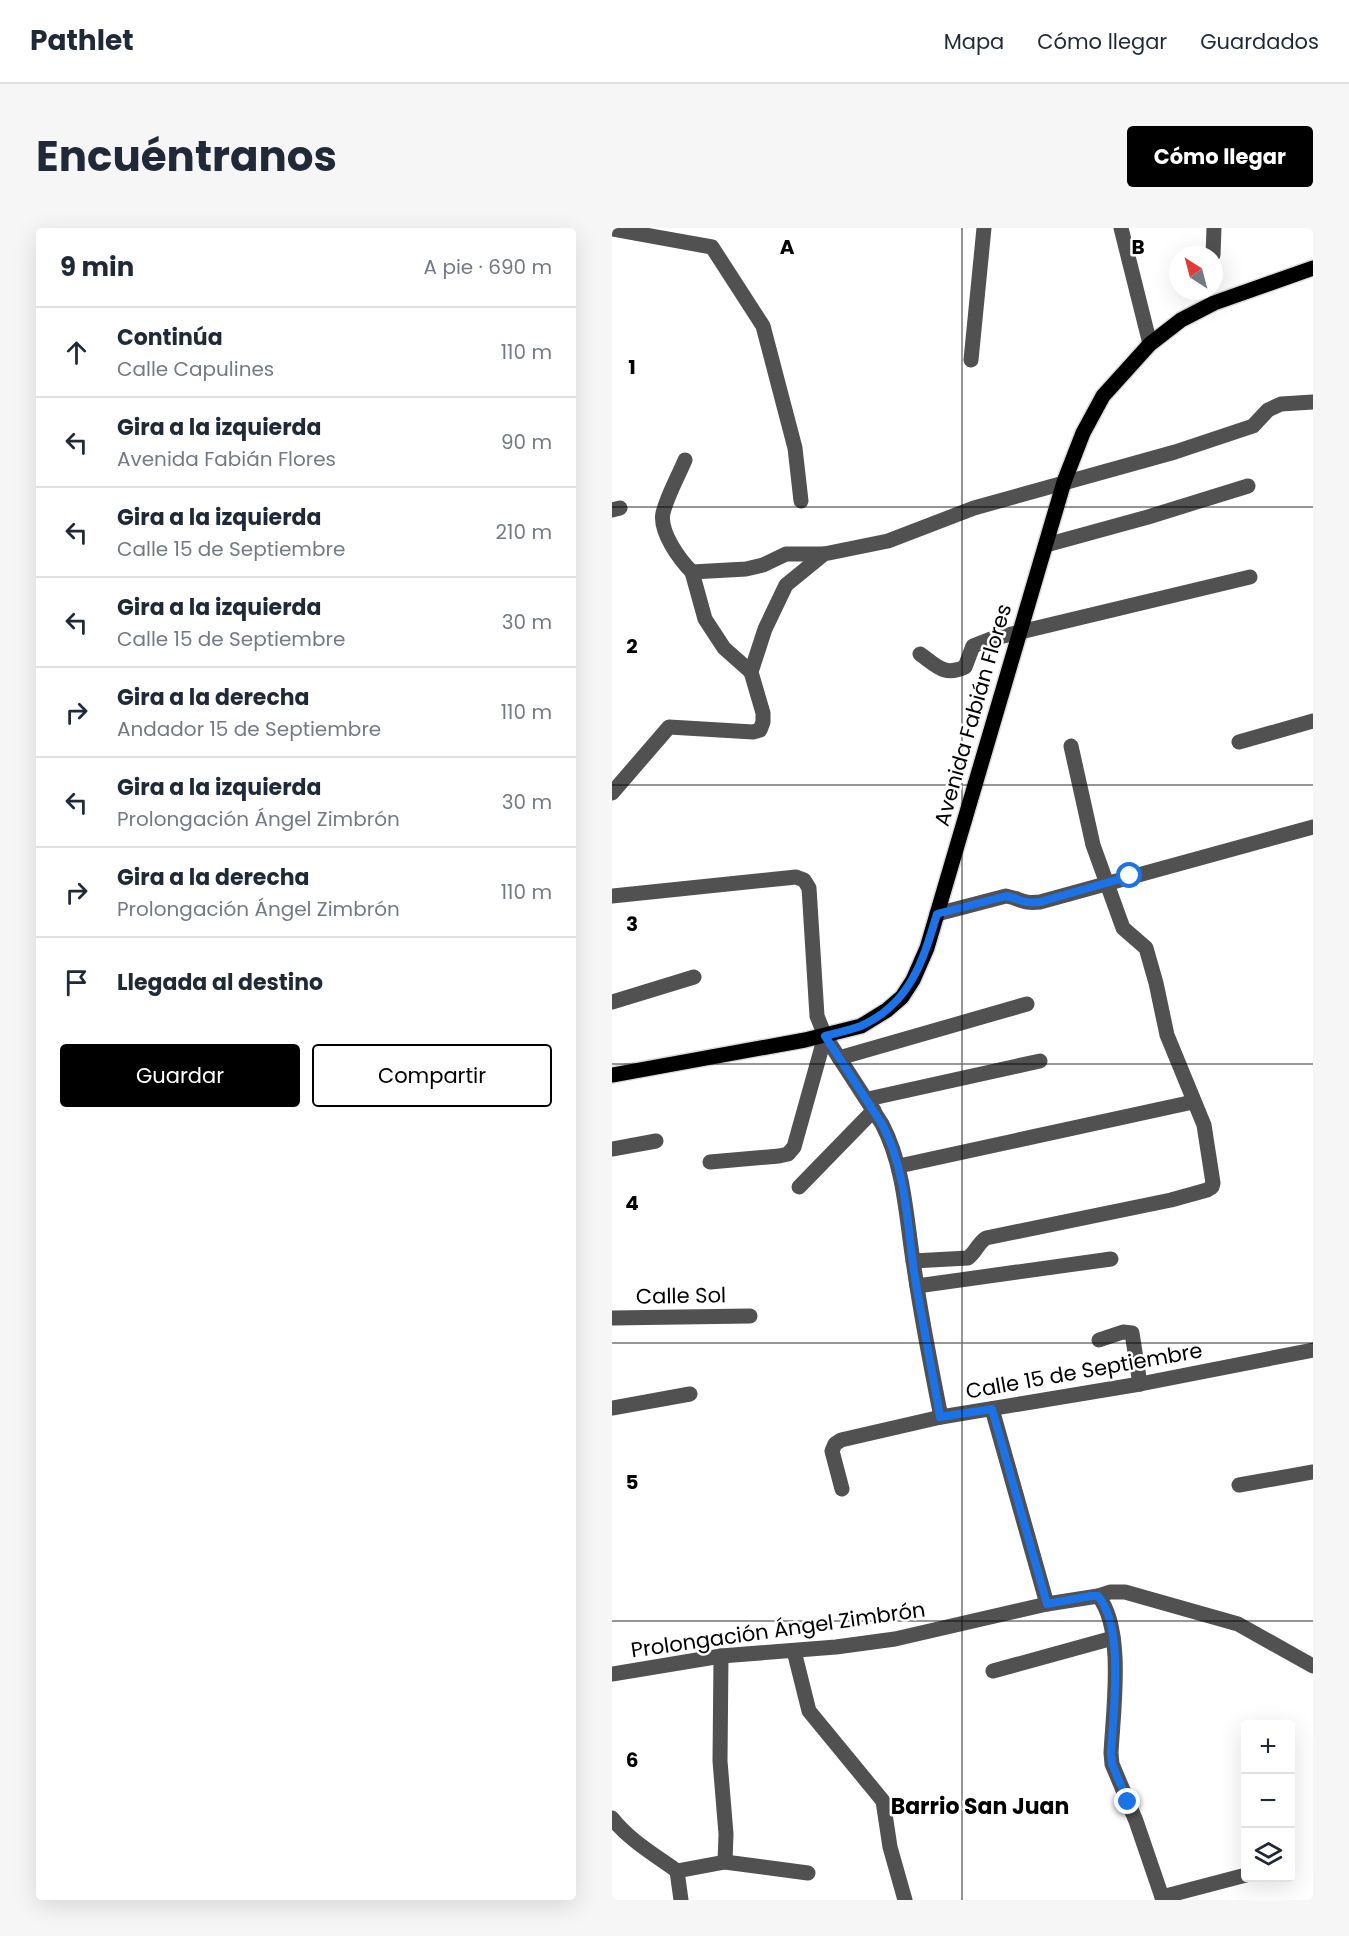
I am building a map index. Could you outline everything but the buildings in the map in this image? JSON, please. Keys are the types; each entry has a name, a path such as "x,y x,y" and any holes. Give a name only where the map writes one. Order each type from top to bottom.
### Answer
{"main road":[{"name":"Avenida Fabián Flores","path":"1223,294 1313,268"},
{"name":"Avenida Fabián Flores","path":"612,1075 825,1036 861,1026 887,1010 902,997 913,980 927,948 1064,482 1092,413 1110,388 1150,344 1210,300"}],"street":[{"path":"971,360 984,228"},
{"path":"1121,228 1150,344"},
{"path":"1213,246 1214,228"},
{"path":"612,229 712,247 763,327 795,448 801,501"},
{"path":"692,572 746,569 763,565 786,554 824,554 888,541 974,508 1222,437 1253,426 1268,410 1281,404 1313,402"},
{"path":"612,793 669,727 753,732 760,730 763,722 763,713 751,672 724,648 705,619 692,572 680,559 666,535 662,515 685,460"},
{"path":"1046,545 1248,486"},
{"path":"751,672 765,629 786,585 824,554"},
{"path":"920,654 945,671 955,672 965,667 973,646 991,639 1251,577"},
{"path":"1239,742 1313,721"},
{"path":"913,1262 968,1258 974,1253 980,1241 987,1238 1171,1200 1207,1190 1213,1183 1204,1125 1167,1035 1146,948 1124,928 1093,845 1071,746"},
{"path":"937,914 1006,896 1025,903 1040,902 1313,827"},
{"path":"612,896 796,877 804,880 808,888 817,1016 825,1036 794,1147 788,1154 779,1156 710,1162"},
{"path":"612,1002 694,978"},
{"path":"840,1058 1028,1004"},
{"name":"Calle 15 de Septiembre","path":"825,1036 890,1138 899,1166 940,1417 1140,1384 1313,1350"},
{"path":"799,1188 871,1105 1040,1061"},
{"path":"899,1166 1193,1102"},
{"path":"612,1149 656,1142"},
{"path":"917,1286 1111,1259"},
{"name":"Calle Sol","path":"612,1318 750,1316"},
{"path":"1099,1340 1123,1332 1132,1333 1140,1384"},
{"path":"612,1408 690,1394"},
{"path":"992,1409 1047,1604"},
{"path":"842,1490 832,1451 835,1444 841,1440 940,1417"},
{"path":"1239,1485 1313,1472"},
{"name":"Prolongación Ángel Zimbrón","path":"612,1674 722,1656 794,1651 895,1639 1110,1592 1125,1592 1238,1624 1313,1666"},
{"path":"1098,1596 1103,1602 1113,1638 1116,1676 1112,1764 1136,1821 1163,1899 1241,1876"},
{"path":"993,1671 1113,1638"},
{"path":"794,1651 809,1711 883,1801 890,1847 905,1900"},
{"path":"722,1656 720,1761 726,1834 725,1862"},
{"path":"612,1818 643,1847 677,1871 725,1862 808,1873"},
{"path":"677,1871 681,1900"}],"district":[{"name":"Barrio San Juan","path":"980,1806"}],"route":[{"path":"1128,1802 1112,1764 1116,1676 1113,1638 1103,1602 1098,1596 1091,1596 1047,1604 992,1409 940,1417 899,1166 890,1138 868,1099 825,1036 861,1026 887,1010 902,997 913,980 927,948 937,914 1006,896 1025,903 1040,902 1130,876"}]}
